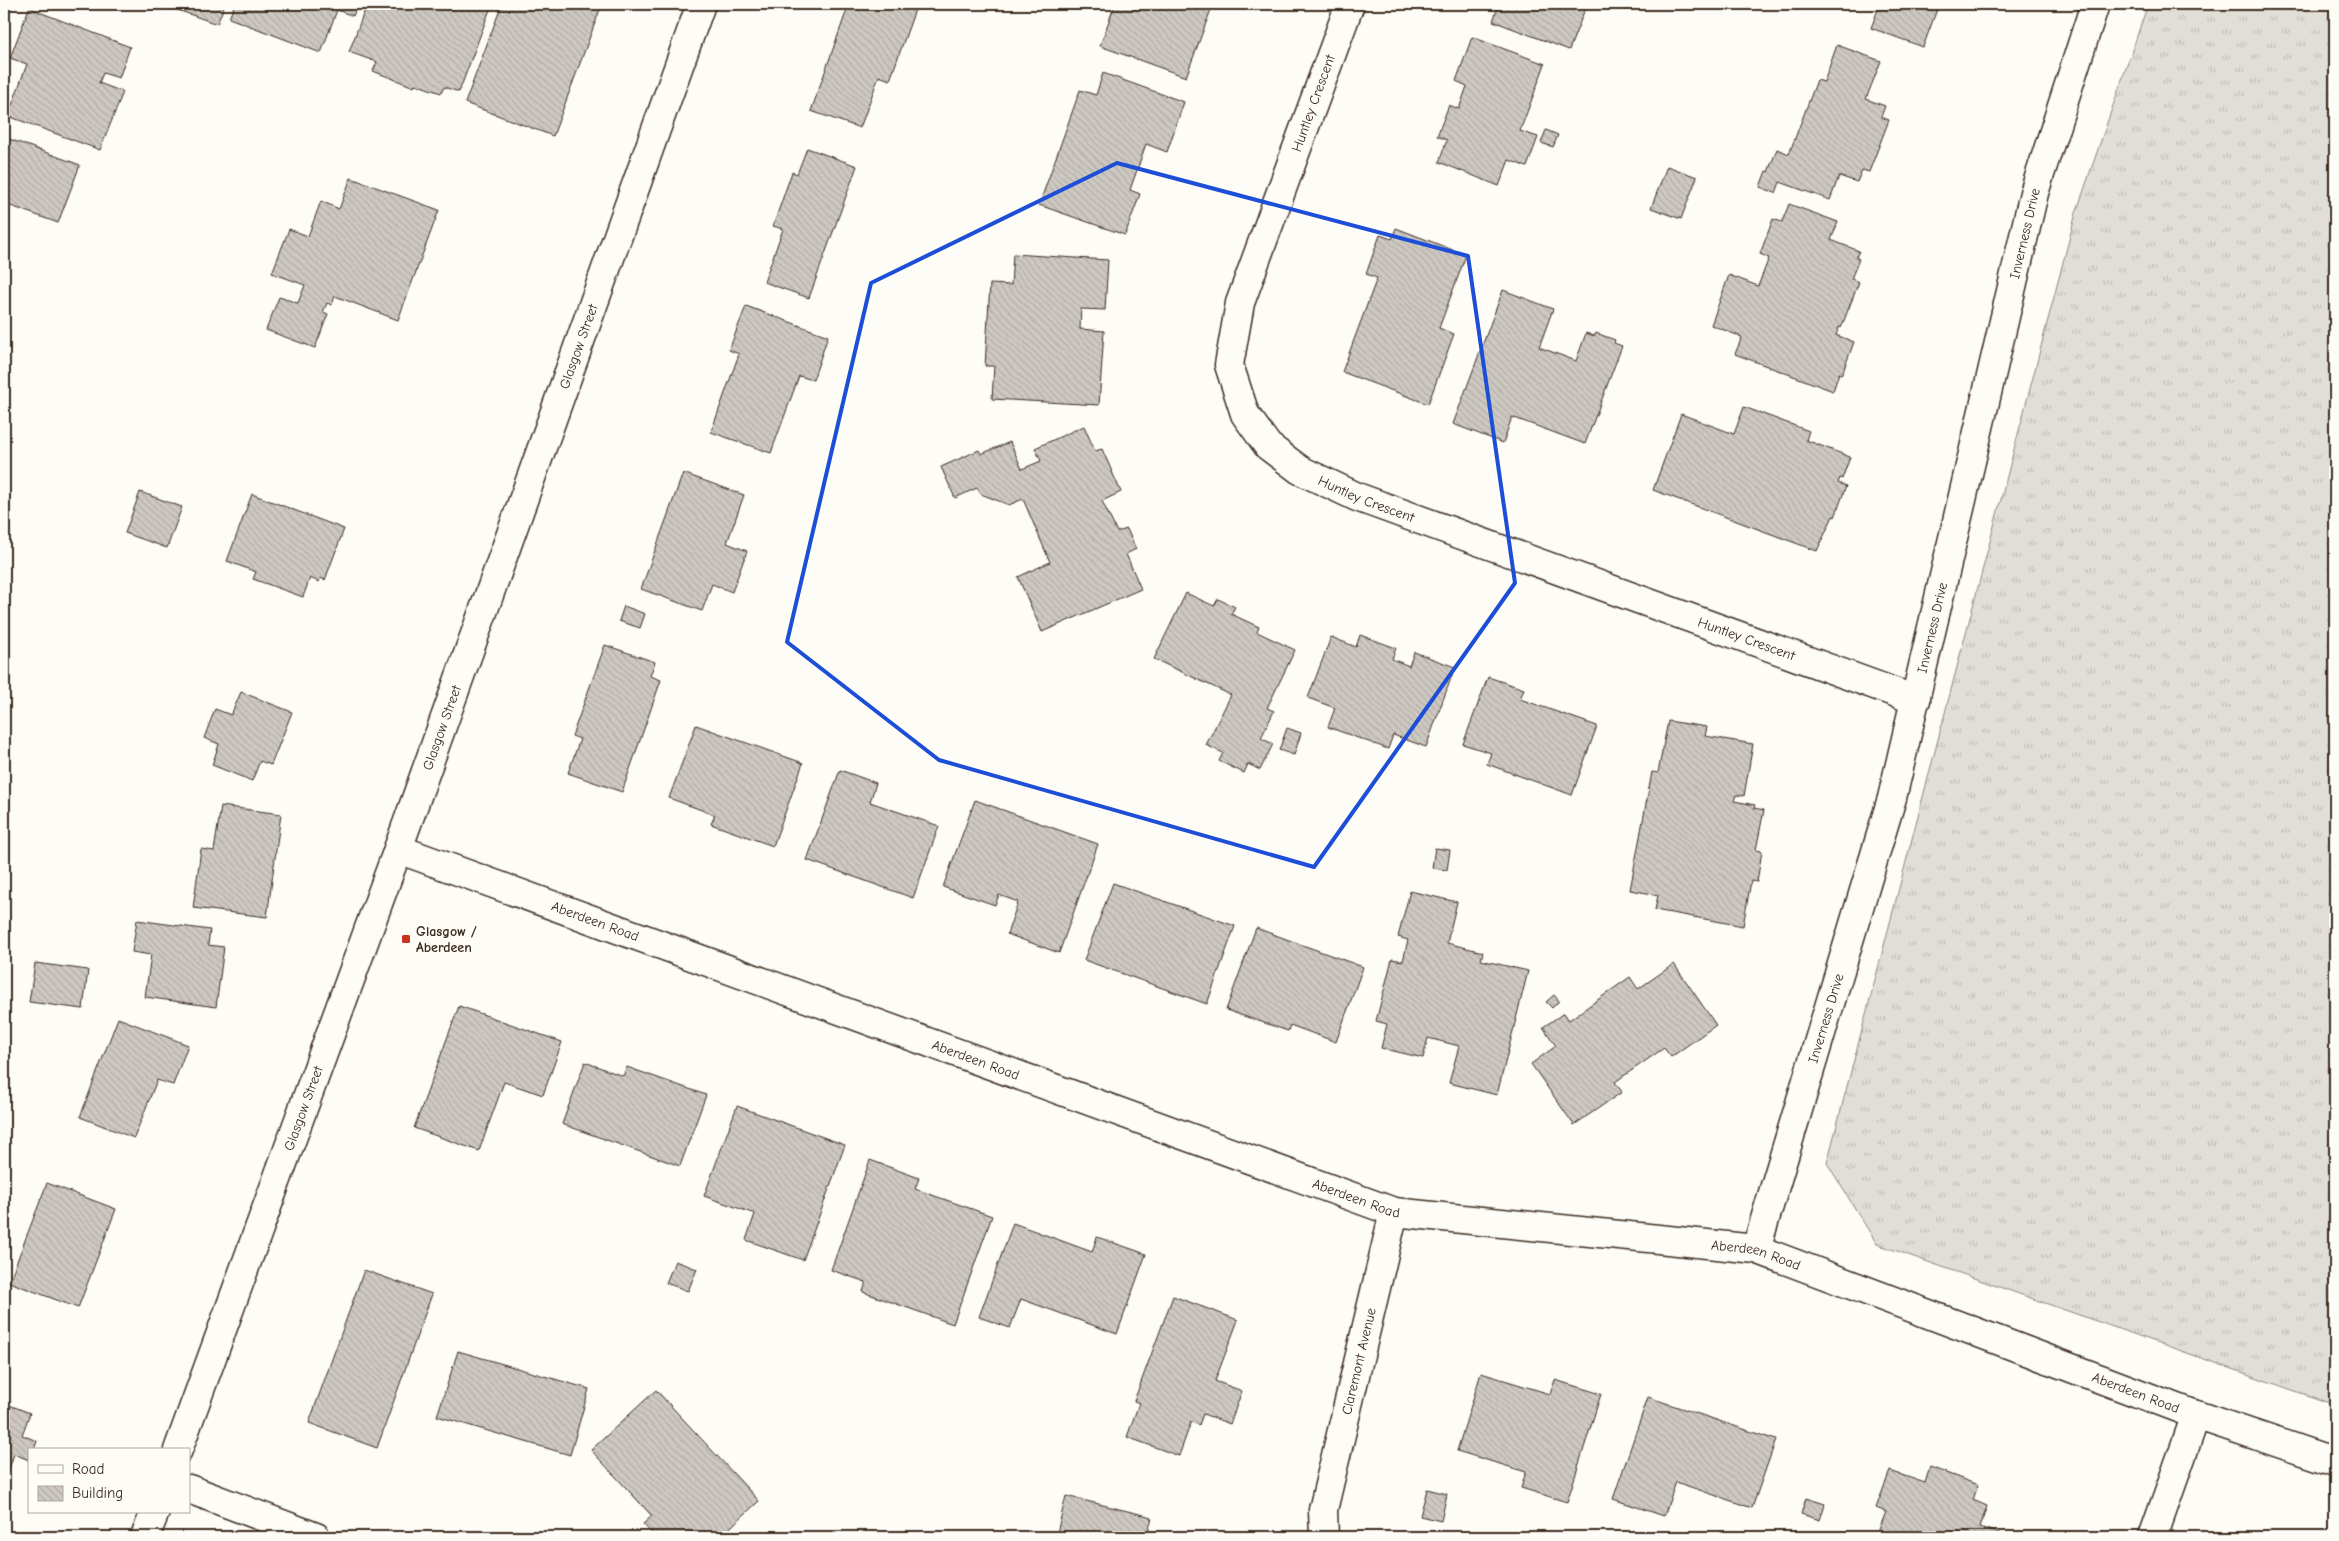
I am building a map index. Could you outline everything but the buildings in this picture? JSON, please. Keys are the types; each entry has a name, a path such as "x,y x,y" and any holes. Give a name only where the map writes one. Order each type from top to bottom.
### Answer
{"street":[{"name":"Glasgow Street","path":"179,1448 398,849 701,4"},
{"name":"Huntley Crescent","path":"1350,4 1238,312 1229,365 1245,414 1268,446 1300,470 1356,497 1916,700"},
{"name":"Inverness Drive","path":"1756,1249 1892,798 2034,193 2095,4"},
{"name":"Aberdeen Road","path":"398,849 1394,1212 1756,1249 2196,1415 2335,1462"},
{"name":"Claremont Avenue","path":"1324,1537 1323,1510 1394,1212"},
{"path":"2153,1537 2196,1415"},
{"path":"190,1488 316,1537"},
{"name":"Claremont Avenue","path":"1304,1537 1323,1510"},
{"path":"146,1537 154,1514"}],"highlighted area":[{"path":"1117,163 1468,256 1515,583 1314,867 939,760 787,642 871,283"}],"green space":[{"path":"2148,4 2335,4 2335,1405 1877,1244 1827,1163 2076,213"}],"place":[{"name":"Glasgow / Aberdeen","path":"406,939"}]}
